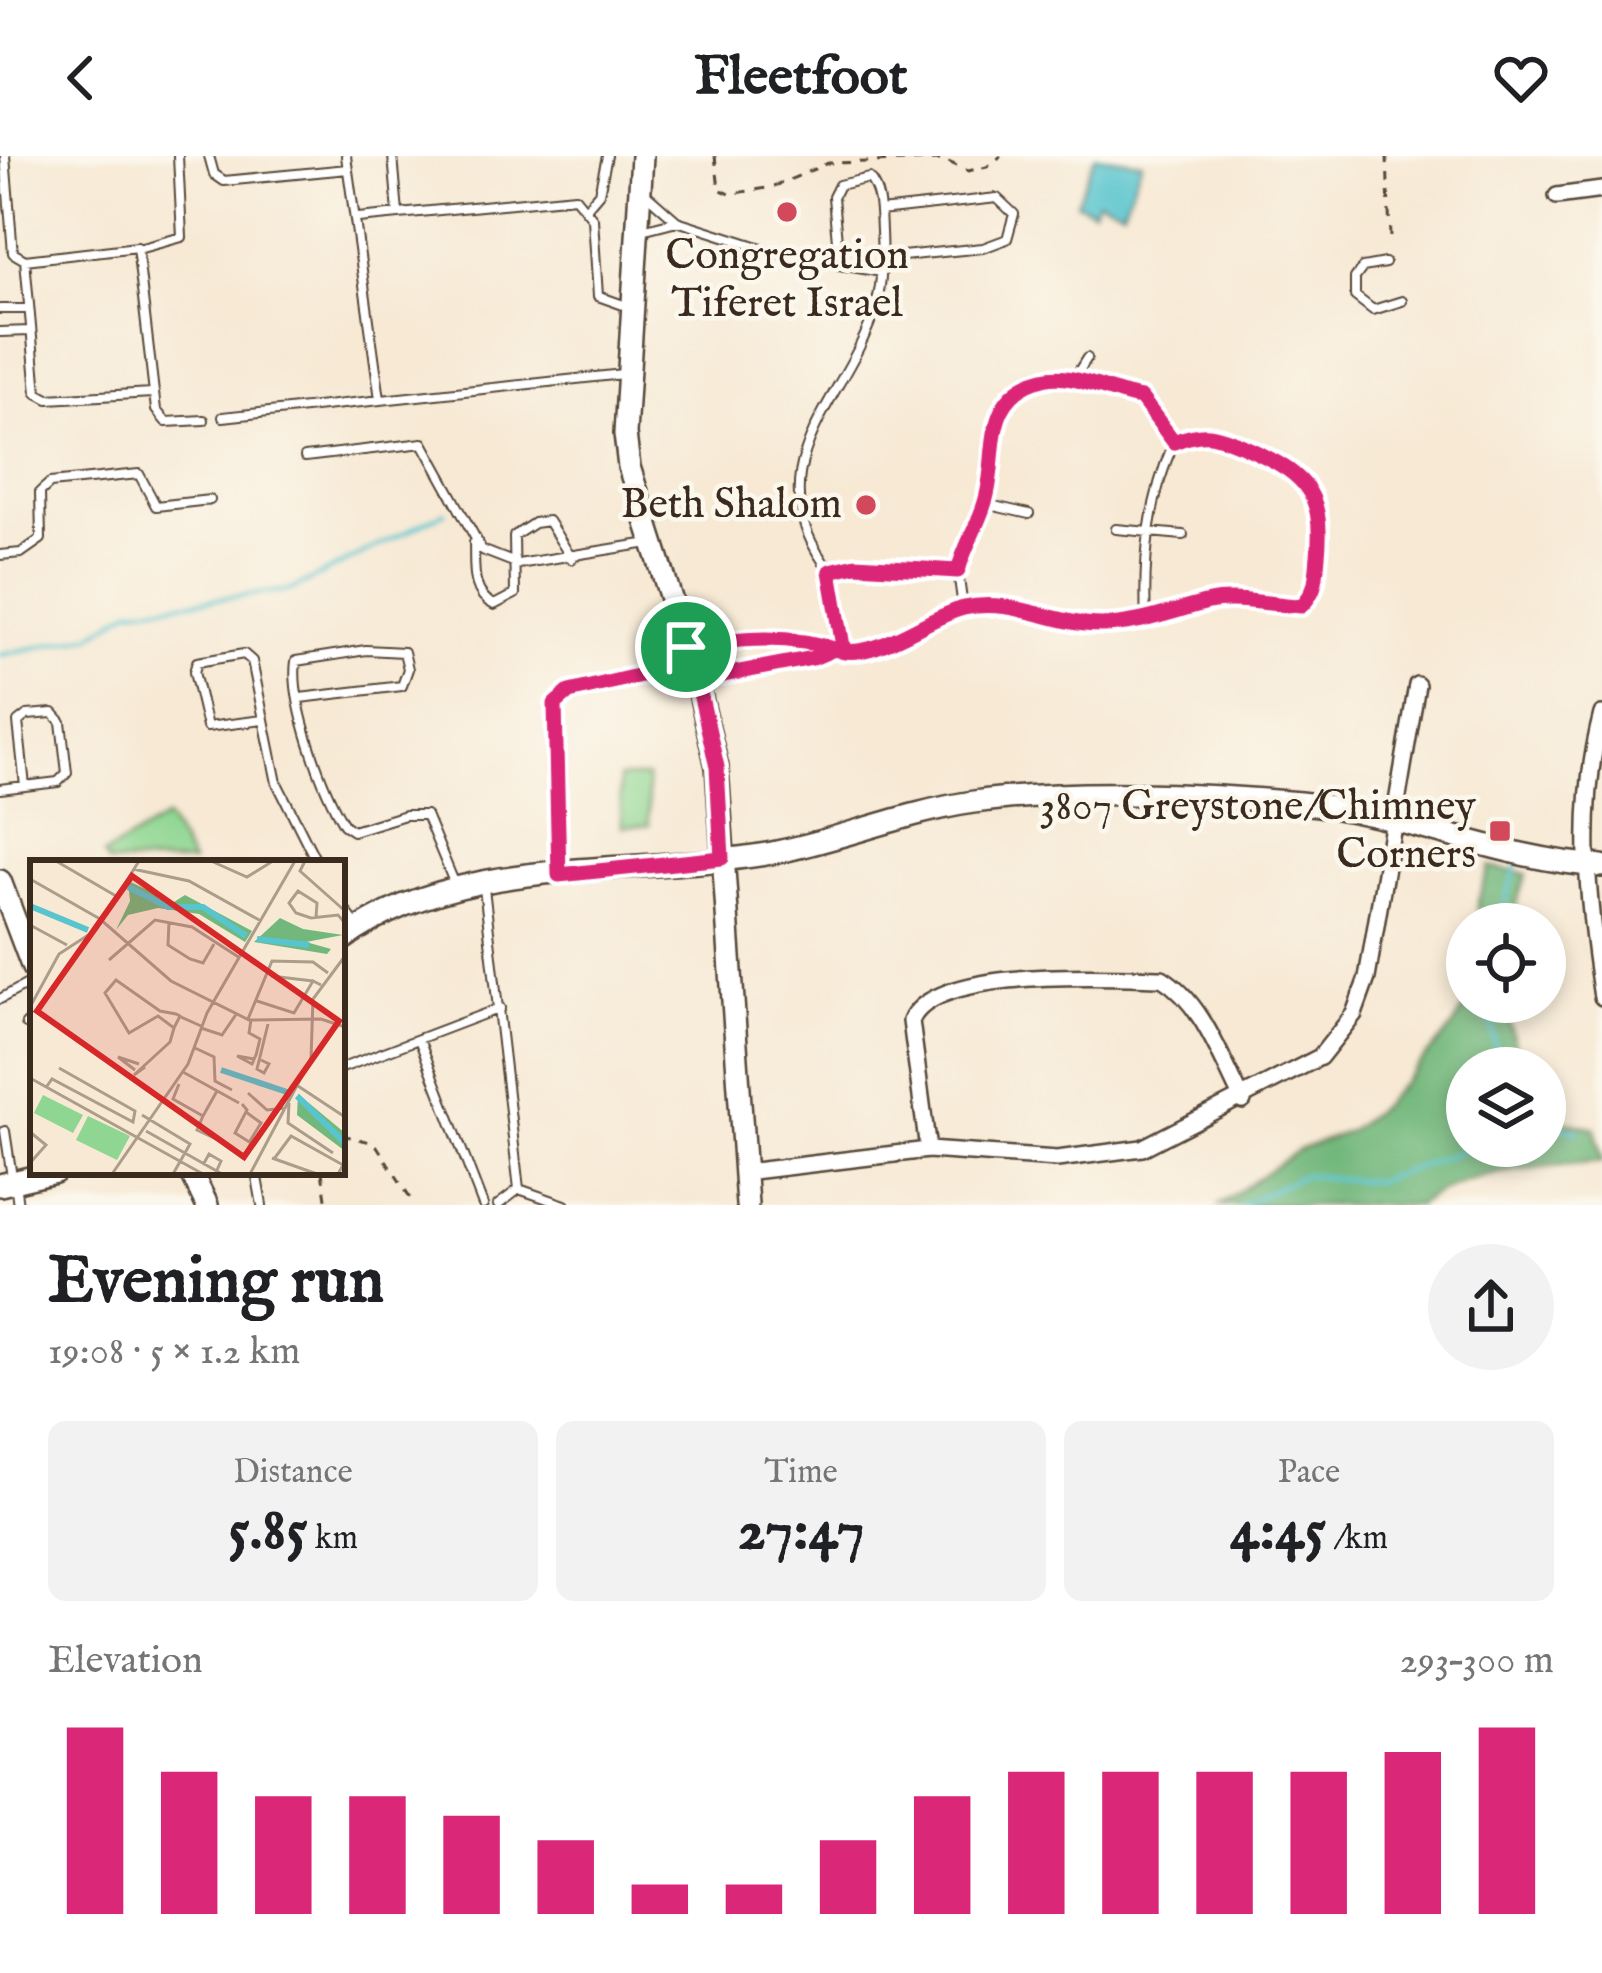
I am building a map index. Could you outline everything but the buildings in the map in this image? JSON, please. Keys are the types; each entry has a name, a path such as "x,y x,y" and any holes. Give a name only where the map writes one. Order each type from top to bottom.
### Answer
{"street":[{"path":"642,156 625,374 629,467 692,664 717,767 747,1205"},
{"path":"1557,196 1602,190"},
{"path":"745,1172 928,1150 1057,1159 1142,1148 1321,1058 1354,1013 1367,978 1417,685"},
{"path":"1602,714 1592,755 1602,997"},
{"path":"350,934 389,909 457,888 770,853 935,810 1018,798 1249,799 1308,804 1593,866"},
{"path":"0,881 30,961"},
{"path":"928,1150 911,1021 916,1009 932,998 998,981 1162,978 1182,991 1193,1006 1243,1101"},
{"path":"10,1183 43,1175"},
{"path":"192,1175 207,1205"}],"lane":[{"path":"5,156 10,245 25,260 37,393 48,399 152,393"},
{"path":"25,260 130,244 138,249 182,237 178,156"},
{"path":"209,156 218,179 230,182 348,169"},
{"path":"346,156 380,399"},
{"path":"393,156 398,213"},
{"path":"607,156 599,193 587,207 601,300 630,307"},
{"path":"839,263 833,197 838,185 869,178 880,211 882,272 875,310 807,442 799,485 816,553 830,571 839,651"},
{"path":"640,189 677,221 790,257 882,272"},
{"path":"358,218 562,195 587,207"},
{"path":"880,211 997,198 1014,214 1007,239 983,248 882,258"},
{"path":"636,231 677,221"},
{"path":"138,249 156,410 166,422 204,421"},
{"path":"1385,263 1363,267 1355,278 1355,296 1372,310 1402,301"},
{"path":"0,309 28,308"},
{"path":"0,332 30,331"},
{"path":"1074,379 1087,358"},
{"path":"223,417 625,374"},
{"path":"963,608 958,571 985,504 990,434 1005,403 1043,379 1074,379 1101,391 1141,398 1174,442"},
{"path":"559,875 555,704 569,692 692,664 813,658 870,647 963,608 1004,604 1094,625 1147,621 1214,601 1301,606 1315,588 1321,531 1316,502 1300,476 1208,431 1174,442 1155,484 1147,621"},
{"path":"304,457 423,442 433,452 474,541 482,550 518,564 651,543"},
{"path":"0,555 30,549 44,535 40,492 46,484 139,474 156,506 210,500"},
{"path":"985,504 1029,514"},
{"path":"474,541 475,584 483,600 494,605 514,594 518,564 514,536 534,523 548,521 572,559"},
{"path":"1116,529 1183,535"},
{"path":"830,571 856,565 958,571"},
{"path":"692,664 738,637 820,642 839,651"},
{"path":"300,698 402,686 407,657 394,648 302,657 294,667 300,698 326,785 344,825 353,831 405,815 426,815 457,888"},
{"path":"263,720 207,727 197,688 197,662 225,655 249,657 277,782 316,860"},
{"path":"0,790 58,782 67,772 61,722 53,712 27,715 18,722 25,786"},
{"path":"483,884 519,1189"},
{"path":"0,999 30,983"},
{"path":"345,1067 500,1008"},
{"path":"419,1039 483,1205"},
{"path":"5,1131 10,1183 18,1205"},
{"path":"257,1175 262,1205"},
{"path":"498,1205 519,1189"},
{"path":"519,1189 565,1205"}],"path":[{"path":"715,156 719,189 730,194 773,187 828,163 944,160 968,171 987,167 1001,156"},
{"path":"1387,156 1390,238"},
{"path":"345,1136 375,1143 415,1205"},
{"path":"323,1175 328,1205"}],"green space":[{"path":"647,777 649,825 622,826 619,778"},
{"path":"166,818 190,860 106,860 104,855"},
{"path":"1489,867 1526,874 1517,903 1478,900"},
{"path":"1455,1023 1509,1023 1516,1047 1446,1047 1446,1167 1551,1167 1482,1177 1417,1205 1219,1205 1298,1150 1350,1131 1383,1104"},
{"path":"1566,1121 1595,1128 1602,1162 1566,1166"}],"water":[{"path":"1095,156 1142,162 1123,210 1098,200 1093,210 1076,203"}],"waterway":[{"path":"0,655 91,636 131,609 291,590 445,512"},
{"path":"1504,903 1517,865"},
{"path":"1491,1023 1495,1047"},
{"path":"1566,1128 1579,1132"},
{"path":"1241,1205 1303,1175 1374,1182 1446,1157"}],"place":[{"name":"Congregation Tiferet Israel","path":"787,212"},
{"name":"Beth Shalom","path":"866,505"},
{"name":"3807 Greystone/Chimney Corners","path":"1500,831"}],"route":[{"path":"686,647 692,663 657,675 569,692 555,704 551,715 559,875 722,858 717,767 697,680 813,658 834,649 844,652 870,647 963,608 1004,604 1094,625 1138,623 1214,601 1301,606 1315,588 1321,531 1316,502 1290,468 1226,437 1208,431 1174,442 1141,398 1101,391 1074,379 1043,379 1015,395 998,415 990,434 991,475 985,504 958,571 856,565 830,571 844,652 820,642 762,637 686,647"}]}
